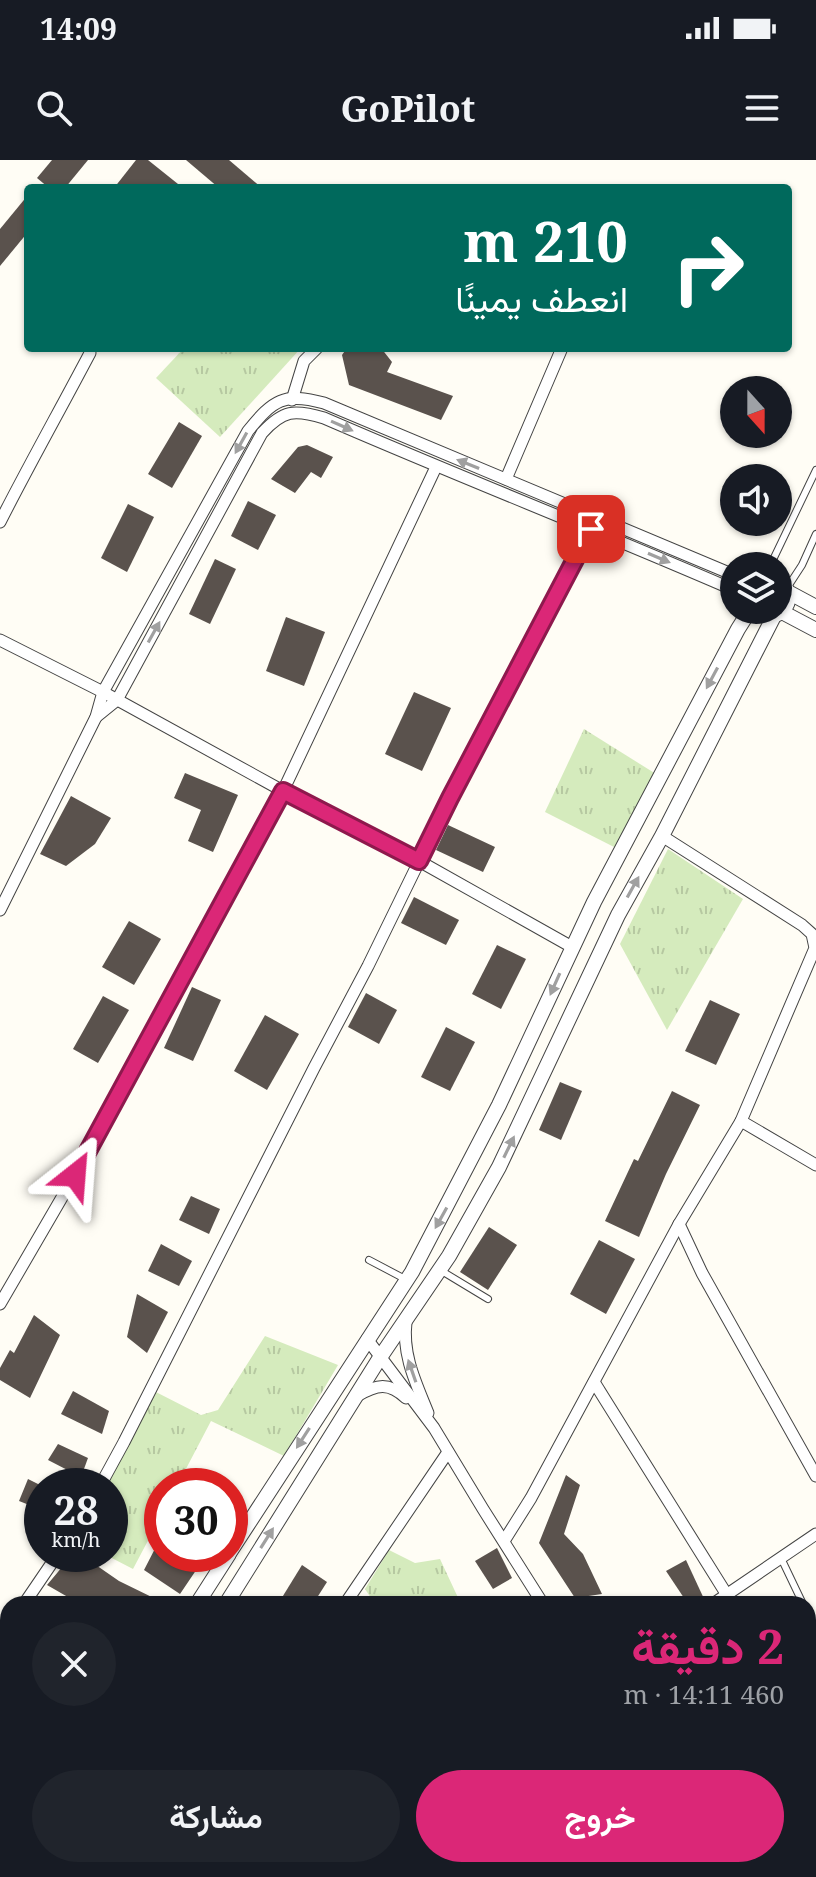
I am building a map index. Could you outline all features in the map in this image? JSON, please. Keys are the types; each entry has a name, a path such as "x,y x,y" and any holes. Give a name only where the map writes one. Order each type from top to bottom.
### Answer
{"street":[{"path":"0,522 90,352"},
{"path":"96,717 117,700 262,433 285,413 304,361 313,352"},
{"path":"506,479 560,352"},
{"path":"0,910 96,717 103,692 248,431 276,403 293,397 324,403 720,569"},
{"path":"285,413 308,413 324,418 720,584"},
{"path":"0,1304 75,1175 283,791 436,467"},
{"path":"516,499 522,486"},
{"path":"110,1468 368,966 450,798 591,529"},
{"path":"792,591 816,607"},
{"path":"792,620 816,630"},
{"path":"248,1525 407,1280 482,1140 594,902 742,624"},
{"path":"231,1596 381,1356 440,1270 499,1167 618,915 773,624"},
{"path":"0,640 419,861 572,947"},
{"path":"504,1541 531,1498 679,1224 741,1121 815,948 812,934 802,925 662,836"},
{"path":"594,902 618,915"},
{"path":"741,1121 816,1165"},
{"path":"679,1224 702,1273 816,1476"},
{"path":"410,1313 405,1322 407,1356 434,1428"},
{"path":"367,1339 434,1428 538,1596"},
{"path":"594,1382 727,1595 816,1534"},
{"path":"357,1396 388,1386 400,1391 434,1428"},
{"path":"352,1596 448,1452"},
{"path":"29,1596 46,1572"},
{"path":"202,1596 218,1572"}],"lane":[{"path":"777,552 816,470"},
{"path":"792,577 802,565 816,534"},
{"path":"369,1260 407,1280"},
{"path":"440,1270 488,1299"},
{"path":"781,1558 799,1596"}],"green space":[{"path":"180,352 297,352 220,437 156,378"},
{"path":"584,729 656,774 616,848 545,812"},
{"path":"668,849 743,899 667,1030 620,944"},
{"path":"265,1336 338,1365 284,1456 211,1421 186,1468 144,1468 144,1548 133,1569 128,1566 128,1468 109,1468 150,1389 201,1415 218,1410"},
{"path":"389,1550 415,1563 440,1559 457,1596 370,1596 365,1589"}],"building":[{"path":"52,160 88,160 68,184 44,184 37,178"},
{"path":"136,160 148,160 178,184 117,184"},
{"path":"186,160 229,160 257,184 214,184"},
{"path":"24,200 24,237 0,266 0,229"},
{"path":"344,352 384,352 392,362 387,372 453,396 441,420 349,385 342,355"},
{"path":"179,422 202,436 172,488 148,474"},
{"path":"307,445 333,457 321,478 311,472 295,493 271,479 298,447"},
{"path":"248,501 276,515 258,550 231,536"},
{"path":"128,504 154,517 127,572 101,558"},
{"path":"215,559 236,569 210,624 189,614"},
{"path":"286,617 325,632 304,686 266,671"},
{"path":"414,692 451,708 422,771 385,754"},
{"path":"185,773 238,795 213,852 188,841 201,810 174,798"},
{"path":"71,796 111,818 95,844 66,866 40,854"},
{"path":"448,825 495,847 483,872 436,850"},
{"path":"414,897 459,920 446,945 401,923"},
{"path":"129,921 161,939 134,985 102,967"},
{"path":"497,945 526,959 501,1009 472,994"},
{"path":"192,987 221,1000 193,1061 164,1048"},
{"path":"366,993 397,1010 379,1044 348,1027"},
{"path":"103,996 129,1010 98,1063 73,1049"},
{"path":"710,1000 740,1014 716,1065 685,1051"},
{"path":"265,1015 299,1034 267,1090 234,1071"},
{"path":"446,1027 475,1042 450,1091 421,1077"},
{"path":"560,1082 582,1091 561,1140 539,1130"},
{"path":"672,1091 700,1105 639,1237 605,1221 634,1159 638,1161"},
{"path":"191,1196 220,1209 209,1234 179,1220"},
{"path":"489,1227 517,1245 488,1290 460,1272"},
{"path":"599,1240 635,1259 606,1314 570,1294"},
{"path":"161,1244 192,1261 179,1286 148,1271"},
{"path":"137,1294 168,1312 147,1353 127,1337"},
{"path":"34,1315 60,1335 30,1398 0,1380 0,1368 10,1350 14,1353"},
{"path":"73,1391 109,1411 102,1434 61,1414"},
{"path":"58,1444 88,1458 84,1468 64,1468 48,1460"},
{"path":"566,1475 580,1485 564,1534 583,1554 602,1594 574,1596 539,1543"},
{"path":"497,1548 512,1578 493,1589 475,1561"},
{"path":"686,1560 703,1596 683,1596 666,1571"},
{"path":"302,1565 327,1582 318,1596 283,1596"},
{"path":"58,1572 106,1572 150,1596 66,1596 47,1585"},
{"path":"147,1572 195,1572 180,1594"}],"route":[{"path":"75,1175 283,791 419,861 591,529"}]}
